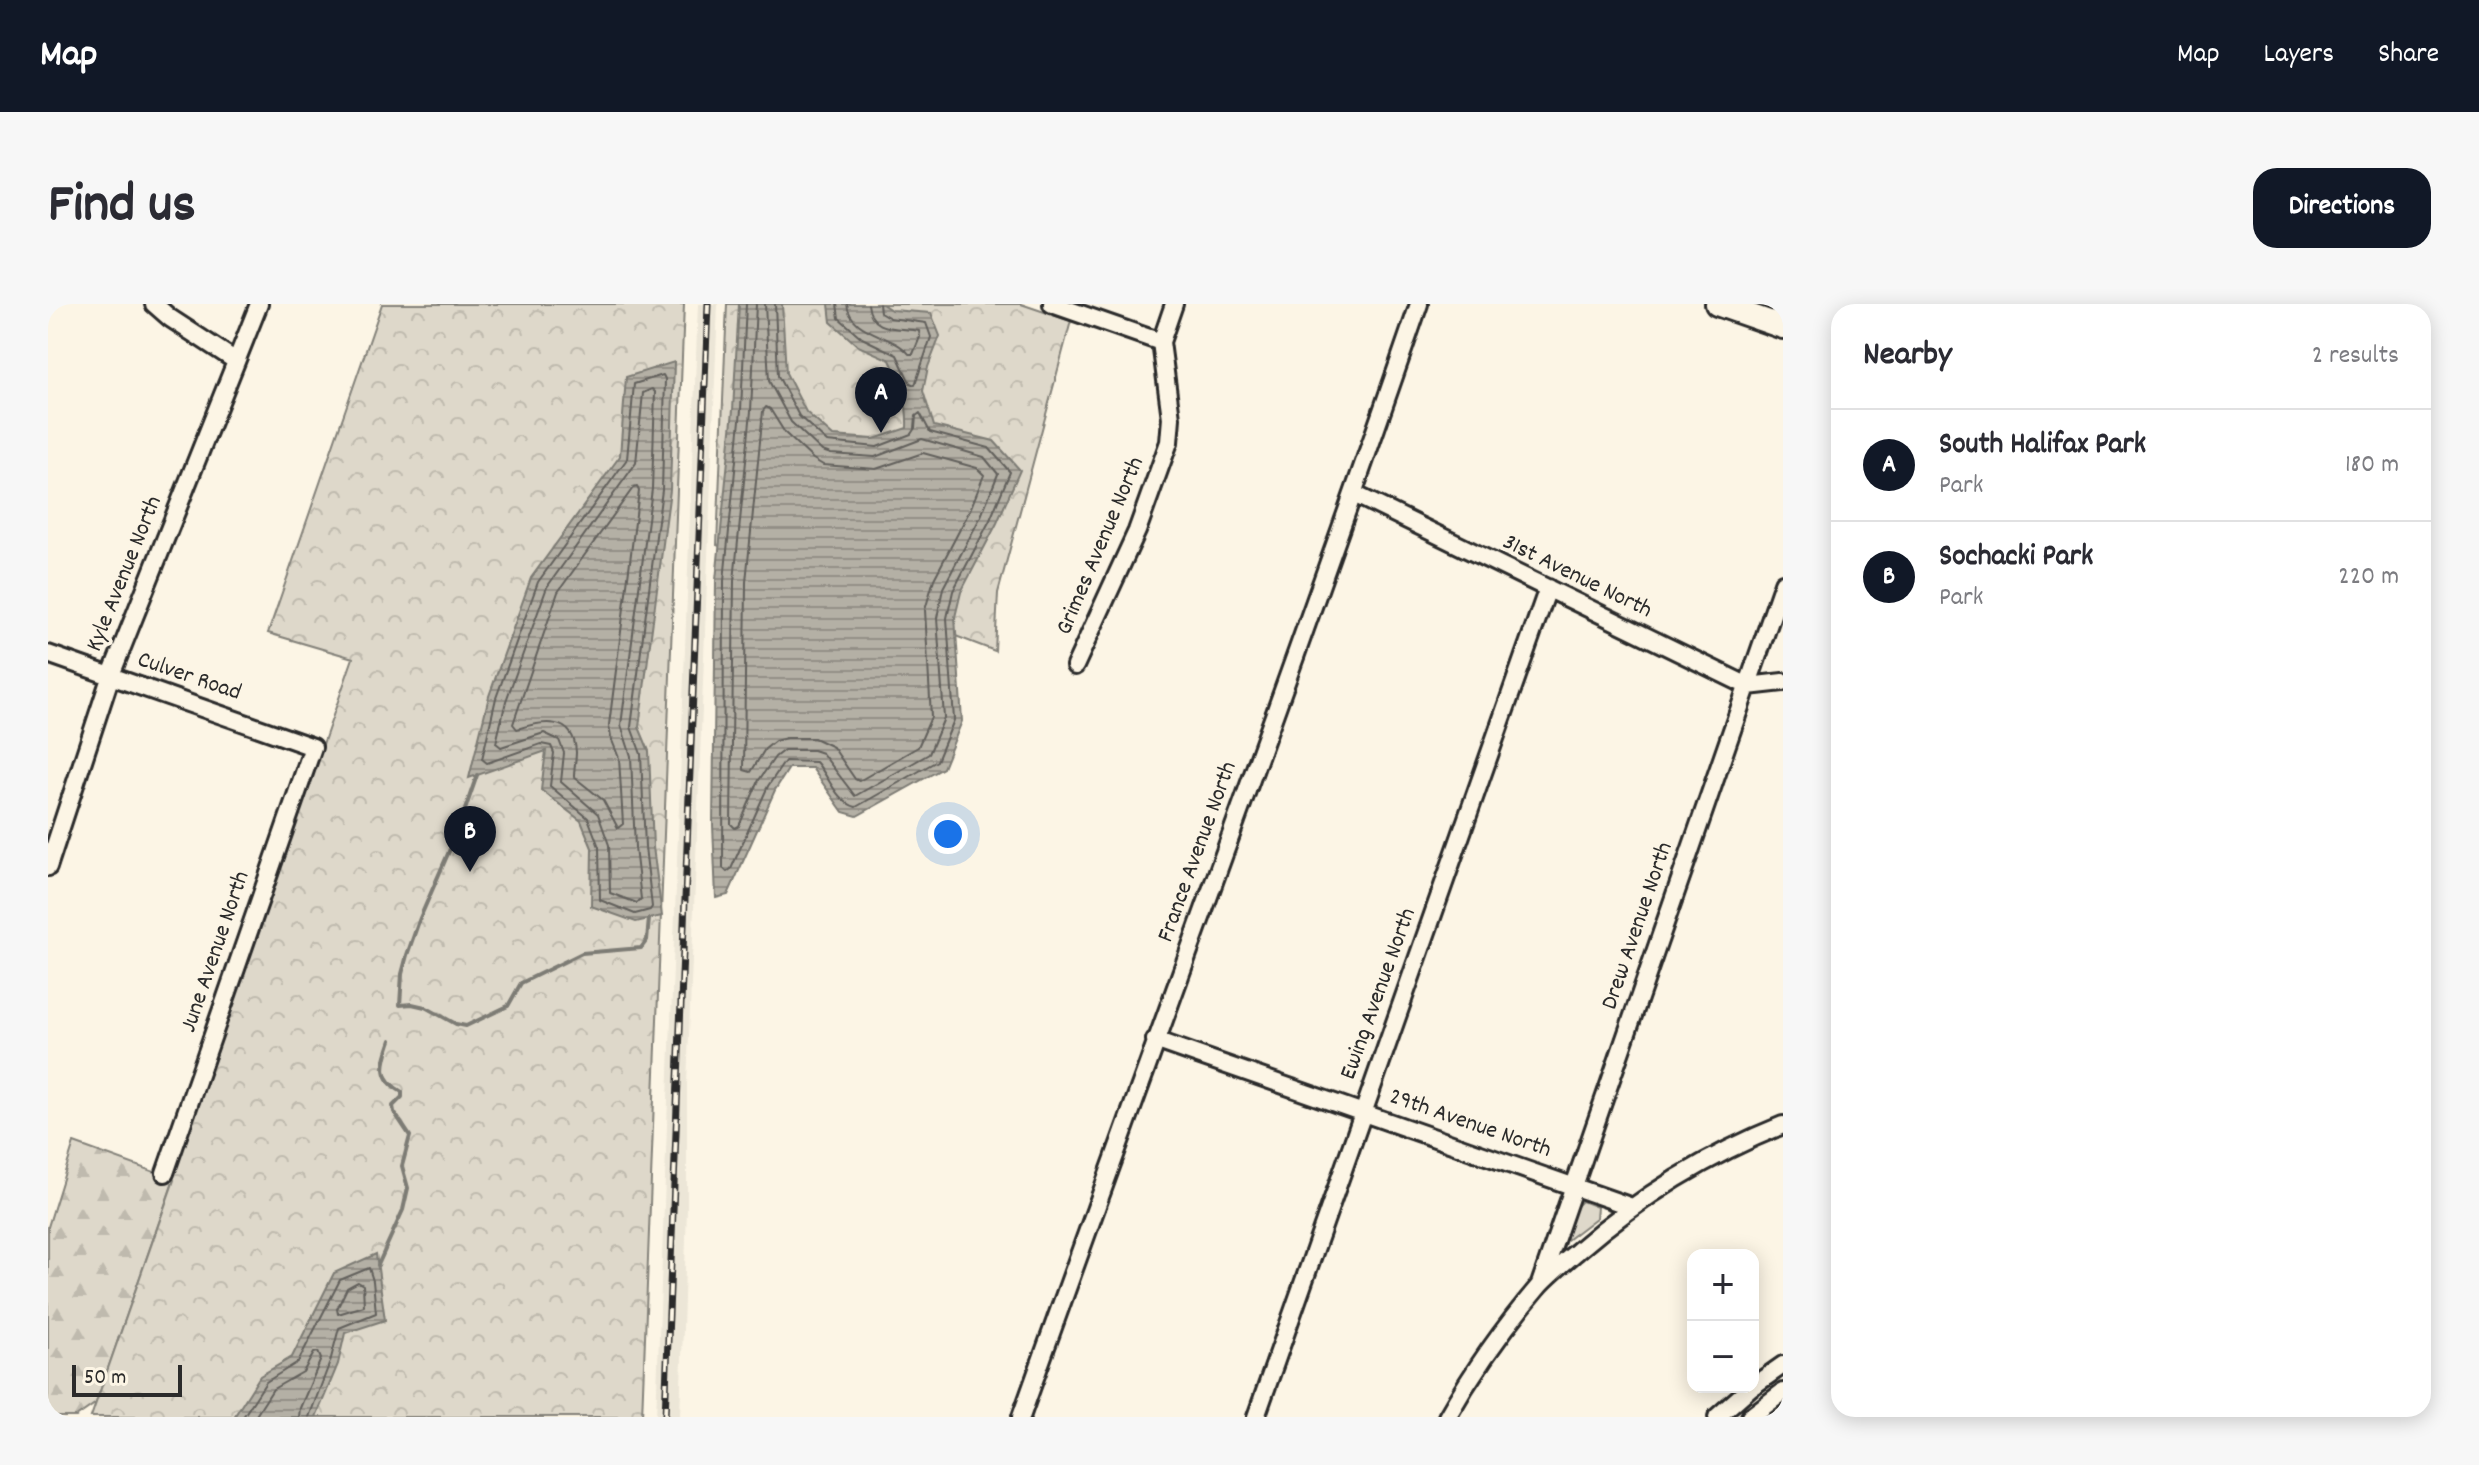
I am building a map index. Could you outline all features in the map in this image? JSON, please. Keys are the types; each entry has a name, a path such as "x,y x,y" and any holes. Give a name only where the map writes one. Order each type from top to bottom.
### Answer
{"street":[{"path":"154,304 236,361"},
{"name":"Kyle Avenue North","path":"48,867 111,675 259,304"},
{"path":"1052,304 1161,342"},
{"name":"Grimes Avenue North","path":"1075,666 1149,504 1169,442 1170,404 1161,342 1174,304"},
{"name":"France Avenue North","path":"1021,1417 1354,494 1419,304"},
{"path":"1717,304 1783,327"},
{"name":"31st Avenue North","path":"1354,494 1748,686"},
{"name":"Drew Avenue North","path":"1540,1284 1783,583"},
{"name":"Ewing Avenue North","path":"1256,1417 1548,588"},
{"name":"Culver Road","path":"48,654 313,747"},
{"path":"1748,686 1783,682"},
{"name":"June Avenue North","path":"165,1173 313,747"},
{"name":"29th Avenue North","path":"1155,1040 1632,1207"},
{"path":"1447,1417 1490,1350 1540,1284 1632,1207 1698,1164 1783,1125"},
{"path":"1759,1381 1783,1365"},
{"path":"1750,1417 1783,1392"},
{"path":"1717,1417 1744,1393"}],"shaded area":[{"path":"698,304 718,304 687,1084 687,1209 680,1417 656,1417"}],"green space":[{"path":"382,304 684,304 642,1417 91,1417 353,658 268,633"},
{"path":"727,304 1021,304 1071,321 998,593 995,651 717,545"},
{"path":"74,1143 174,1179 96,1403 76,1417 48,1417 48,1227"},
{"path":"1582,1201 1597,1207 1596,1218 1567,1240 1564,1237 1575,1208"}],"water":[{"path":"739,304 782,304 786,373 806,412 833,436 874,439 907,428 900,385 890,360 858,346 831,322 829,304 882,304 891,310 931,313 940,336 923,391 934,426 994,441 1020,470 961,592 955,617 962,721 943,768 857,816 843,812 812,768 789,768 775,790 728,895 716,898 713,825 716,580 733,410"},
{"path":"674,362 670,490 639,727 649,751 653,847 662,916 636,922 591,906 592,848 581,821 541,790 546,751 469,778 489,696 531,578 620,456 626,377"},
{"path":"376,1254 385,1320 345,1333 338,1364 316,1417 234,1417 260,1376 292,1357 334,1273"}],"waterway":[{"path":"477,775 407,955 400,1005 425,1007 466,1026 508,1006 521,983 582,953 641,948 647,940 649,919"},
{"path":"378,1265 403,1210 408,1188 402,1166 410,1136 393,1106 402,1097 402,1092 389,1081 384,1070 391,1040"}],"railway":[{"path":"665,1417 708,304"}],"place":[{"name":"South Halifax Park","path":"881,433"},
{"name":"Sochacki Park","path":"470,872"}]}
